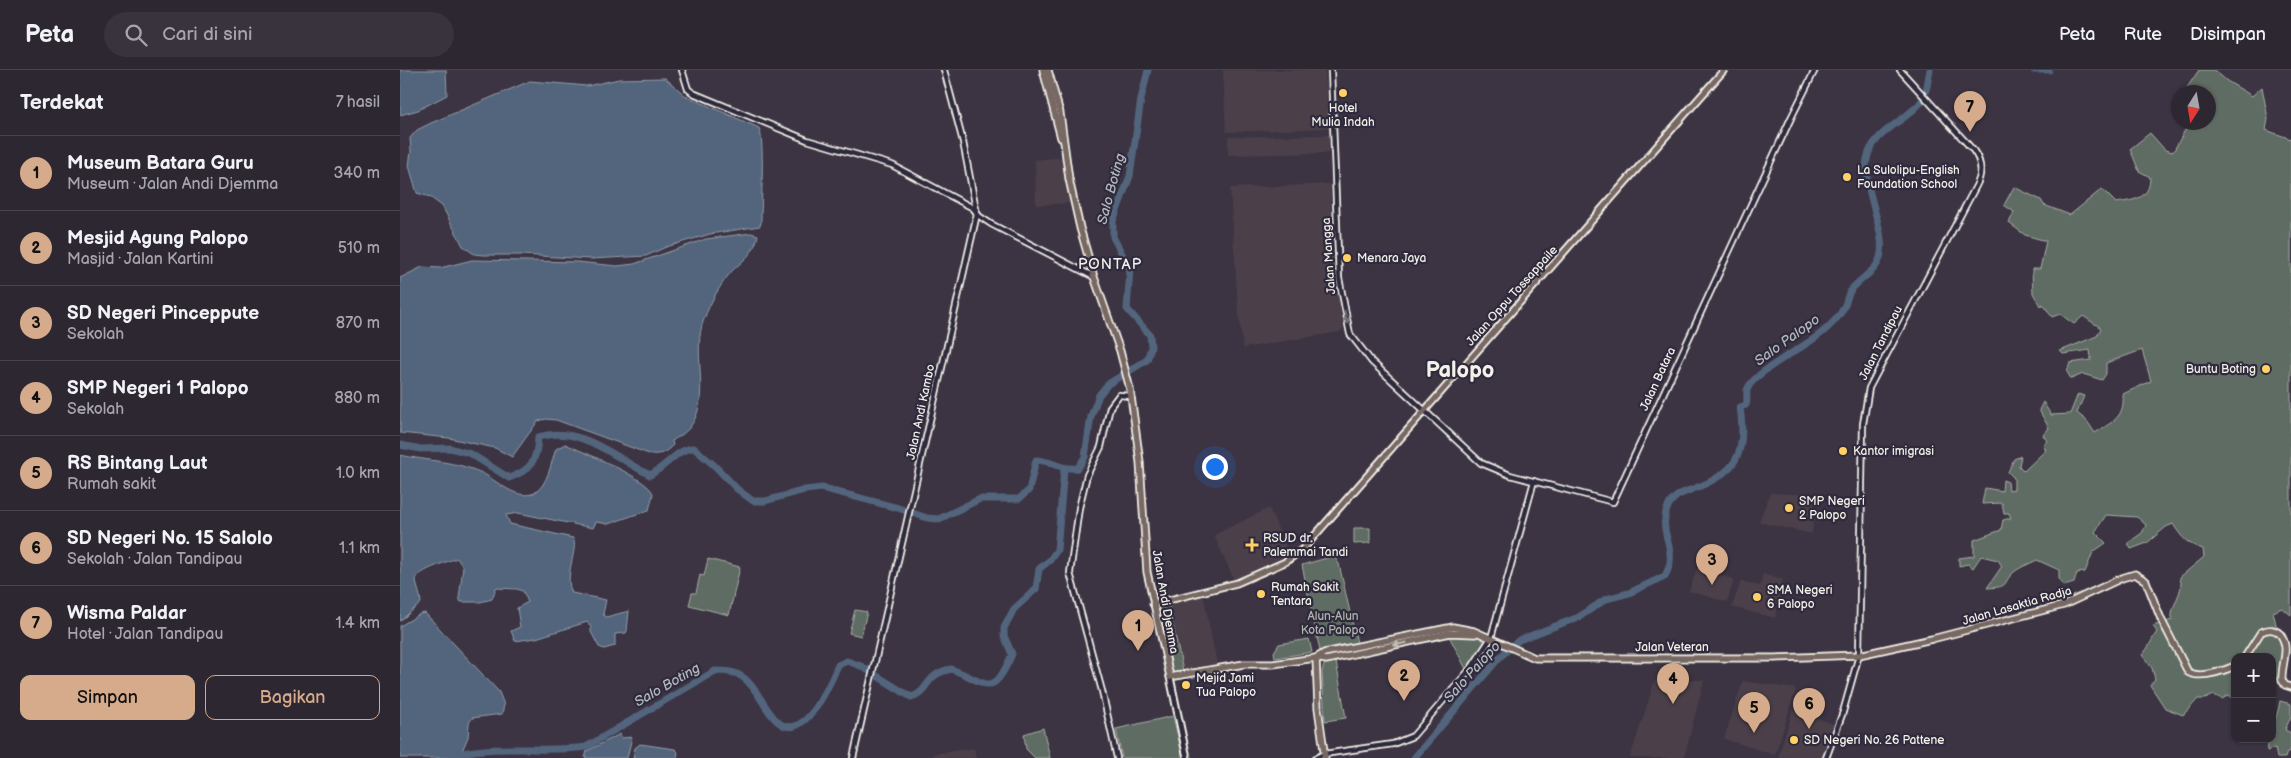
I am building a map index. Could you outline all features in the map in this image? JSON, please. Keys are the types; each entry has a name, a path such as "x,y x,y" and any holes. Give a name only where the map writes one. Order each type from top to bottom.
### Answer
{"highway":[{"path":"1043,70 1058,113"},
{"path":"1048,70 1080,228 1094,277"},
{"name":"Jalan Andi Djemma","path":"1094,277 1129,384 1140,462 1145,555 1153,604 1170,677"},
{"name":"Jalan Lasaktia Radja","path":"1858,655 1932,639 2064,605 2122,578 2135,574 2146,580 2161,619 2188,672 2194,674 2213,673 2231,667"},
{"path":"2248,653 2261,632 2269,629 2277,632 2284,639 2287,648 2282,680 2285,685 2291,688"},
{"name":"Jalan Veteran","path":"1170,677 1244,664 1273,664 1316,658 1326,660 1376,645 1450,633 1482,635 1535,658 1650,656 1775,658 1858,655"},
{"path":"1316,658 1318,708 1324,756"}],"main road":[{"name":"Jalan Oppu Tossappaile","path":"1153,604 1237,583 1293,557 1310,542 1724,70"},
{"name":"Jalan Andi Djemma","path":"1170,677 1187,758"}],"street":[{"path":"682,70 688,89 693,93 807,140 892,166 969,206 992,224 1094,277"},
{"name":"Jalan Andi Kambo","path":"854,758 906,519 977,214 963,142 944,70"},
{"name":"Jalan Mangga","path":"1331,70 1339,278 1350,334 1366,356 1424,410"},
{"name":"Jalan Batara","path":"1424,410 1481,463 1510,475 1613,502 1815,70"},
{"name":"Jalan Tandipau","path":"1826,758 1843,712 1858,655 1862,424 1867,396 1891,345 1976,186 1981,171 1979,160 1973,150 1900,70"},
{"path":"1117,758 1102,691 1070,569 1083,492 1089,471 1101,447 1110,407 1119,395 1131,396"},
{"path":"1316,758 1393,744 1413,736 1472,668 1491,638 1534,481"}],"shaded area":[{"path":"1223,70 1325,70 1329,128 1226,132"},
{"path":"1329,135 1330,153 1228,155 1228,137"},
{"path":"1065,157 1072,203 1036,205 1035,160"},
{"path":"1330,184 1333,258 1343,329 1339,332 1243,348 1238,308 1230,188"},
{"name":"SMP Negeri 2 Palopo","path":"1770,493 1815,495 1812,534 1759,522"},
{"name":"RSUD dr. Palemmai Tandi","path":"1269,508 1289,554 1234,580 1214,535"},
{"path":"1698,566 1734,580 1727,602 1689,591"},
{"name":"SMA Negeri 6 Palopo","path":"1763,574 1783,580 1775,618 1732,607 1741,581 1760,586"},
{"path":"1203,594 1217,664 1183,671 1168,603"},
{"path":"1662,679 1704,680 1684,758 1630,758 1655,680 1661,682"},
{"path":"1743,681 1796,689 1775,755 1724,739"},
{"path":"1793,710 1833,724 1822,758 1778,757"},
{"path":"974,748 976,758 934,758 933,754"}],"green space":[{"path":"2199,70 2214,70 2227,81 2252,96 2262,87 2268,119 2266,130 2291,139 2291,615 2282,608 2273,612 2284,657 2277,678 2276,653 2231,653 2231,697 2229,695 2222,699 2214,695 2205,699 2198,699 2183,715 2165,708 2150,685 2155,679 2152,668 2142,655 2157,632 2153,626 2172,620 2173,609 2181,588 2180,577 2204,557 2203,549 2185,540 2173,524 2166,527 2147,543 2131,549 2128,543 2142,533 2146,525 2137,517 2106,515 2095,532 2106,543 2093,552 2085,572 2077,573 2074,583 2064,586 2059,579 2059,570 2037,560 2016,570 2003,586 1987,588 2002,566 1998,560 1981,556 1973,568 1968,564 1959,566 1959,558 1974,556 1974,540 2001,530 2003,520 2011,518 2009,513 2004,513 2002,503 1982,504 1985,488 2002,491 2003,480 2008,482 2009,490 2014,489 2014,478 2008,472 2014,459 2021,456 2019,466 2024,471 2046,450 2043,445 2047,441 2043,435 2049,428 2039,410 2043,402 2051,415 2070,414 2078,394 2084,396 2077,413 2087,421 2095,433 2112,422 2120,414 2123,394 2151,381 2142,350 2106,363 2106,374 2102,380 2083,374 2071,379 2067,372 2070,363 2091,360 2090,350 2063,354 2060,351 2097,336 2101,328 2083,316 2074,324 2060,314 2052,317 2043,304 2040,306 2033,293 2032,269 2040,269 2046,241 2025,235 2009,223 2014,212 2004,205 2014,187 2041,200 2044,205 2070,215 2102,189 2116,203 2140,197 2147,190 2150,177 2139,171 2130,149 2150,133 2165,150 2173,152 2185,130 2216,130 2216,85 2189,85"},
{"path":"1354,528 1370,528 1370,543 1354,544"},
{"name":"Alun-Alun Kota Palopo","path":"1334,556 1339,564 1357,643 1320,651 1302,565"},
{"path":"708,559 740,567 729,615 689,605 692,593 696,593 700,575 704,576"},
{"path":"1168,603 1183,671 1173,673 1159,605"},
{"path":"855,610 867,612 861,636 849,633"},
{"path":"1456,634 1480,637 1485,643 1483,649 1467,671 1449,636"},
{"path":"1309,639 1312,652 1275,658 1274,652 1279,644"},
{"path":"1327,662 1336,662 1346,718 1325,721 1322,672"},
{"path":"2280,701 2291,704 2291,716 2285,730 2291,733 2291,751 2287,752 2285,758 2277,758 2275,748 2267,751 2268,743 2276,743 2276,717"},
{"path":"1173,716 1183,758 1122,758 1116,729"},
{"path":"1043,728 1050,758 1035,758 1026,749 1024,734"}],"water":[{"path":"400,70 446,70 447,95 418,110 400,115"},
{"path":"665,78 686,96 759,128 762,145 760,226 710,234 666,247 646,256 591,259 483,255 474,254 463,246 442,206 430,197 417,193 409,166 410,138 417,130 431,123 530,81 587,86 619,79"},
{"path":"751,233 758,235 753,249 746,259 723,282 709,306 702,325 699,351 701,391 696,416 689,429 672,441 673,445 665,452 649,454 556,420 546,419 538,421 512,457 495,448 449,438 400,433 400,278 422,267 440,268 472,260 577,262 617,266 634,264 706,239"},
{"path":"565,444 628,473 649,488 653,494 649,510 608,524 596,522 593,528 518,513 506,515 510,524 573,538 574,549 569,579 572,593 606,600 603,614 606,617 629,611 627,631 626,633 615,634 615,646 604,649 599,647 587,622 536,638 515,641 511,631 520,627 517,608 528,602 523,591 496,588 492,599 480,602 461,602 459,598 463,567 457,558 427,570 417,577 416,582 421,603 400,621 400,455 472,469 507,489 527,495 539,490 543,485 556,449"},
{"path":"425,613 499,692 504,705 502,714 472,718 469,723 468,737 459,758 400,758 400,626"},
{"path":"620,734 622,738 632,737 627,758 585,758 587,751"},
{"path":"640,744 675,749 678,752 677,758 633,758 635,748"}],"waterway":[{"name":"Salo Boting","path":"400,445 421,449 450,448 471,454 509,478 523,472 531,464 536,452 538,437 553,434 583,439 650,475 682,451 694,448 737,489 753,501 765,501 805,490 822,488 898,508 927,518 939,519 980,499 1019,499 1029,490 1036,460 1066,468 1078,468 1085,457 1091,416 1099,395 1108,384 1147,360 1151,347 1150,335 1127,309 1130,269 1113,237 1113,221 1130,176 1141,99 1148,70"},
{"name":"Salo Palopo","path":"1414,758 1499,658 1519,640 1579,617 1606,599 1629,593 1665,576 1670,565 1670,550 1665,531 1667,509 1678,496 1720,476 1736,460 1742,437 1740,407 1746,405 1747,390 1751,383 1759,375 1817,336 1830,325 1838,317 1851,290 1876,266 1881,256 1881,243 1868,186 1867,159 1870,150 1882,134 1921,102 1926,91 1930,70"},
{"name":"Salo Palopo","path":"2034,70 2049,70"},
{"name":"Salo Boting","path":"459,754 506,749 570,749 586,747 715,671 727,671 744,678 772,716 787,726 797,725 806,719 823,697 838,665 847,661 861,666 911,697 917,695 936,675 951,669 981,682 994,683 1005,669 1012,654 1004,636 1004,628 1014,609 1036,589 1039,569 1050,560 1057,550 1064,469"}],"place":[{"name":"Hotel Mulia Indah","path":"1343,93"},
{"name":"Wisma Paldar","path":"1970,132"},
{"name":"La Sulolipu-English Foundation School","path":"1847,177"},
{"name":"Menara Jaya","path":"1347,258"},
{"name":"Buntu Boting","path":"2266,369"},
{"name":"Kantor imigrasi","path":"1843,451"},
{"name":"SMP Negeri 2 Palopo","path":"1789,508"},
{"name":"RSUD dr. Palemmai Tandi","path":"1252,545"},
{"name":"SD Negeri Pinceppute","path":"1712,585"},
{"name":"Rumah Sakit Tentara","path":"1261,594"},
{"name":"SMA Negeri 6 Palopo","path":"1757,597"},
{"name":"Museum Batara Guru","path":"1138,651"},
{"name":"Mejid Jami Tua Palopo","path":"1186,685"},
{"name":"Mesjid Agung Palopo","path":"1404,701"},
{"name":"SMP Negeri 1 Palopo","path":"1673,704"},
{"name":"SD Negeri No. 15 Salolo","path":"1809,729"},
{"name":"RS Bintang Laut","path":"1754,733"},
{"name":"SD Negeri No. 26 Pattene","path":"1794,740"}],"district":[{"name":"PONTAP","path":"1110,264"},
{"name":"Palopo","path":"1460,370"}]}
